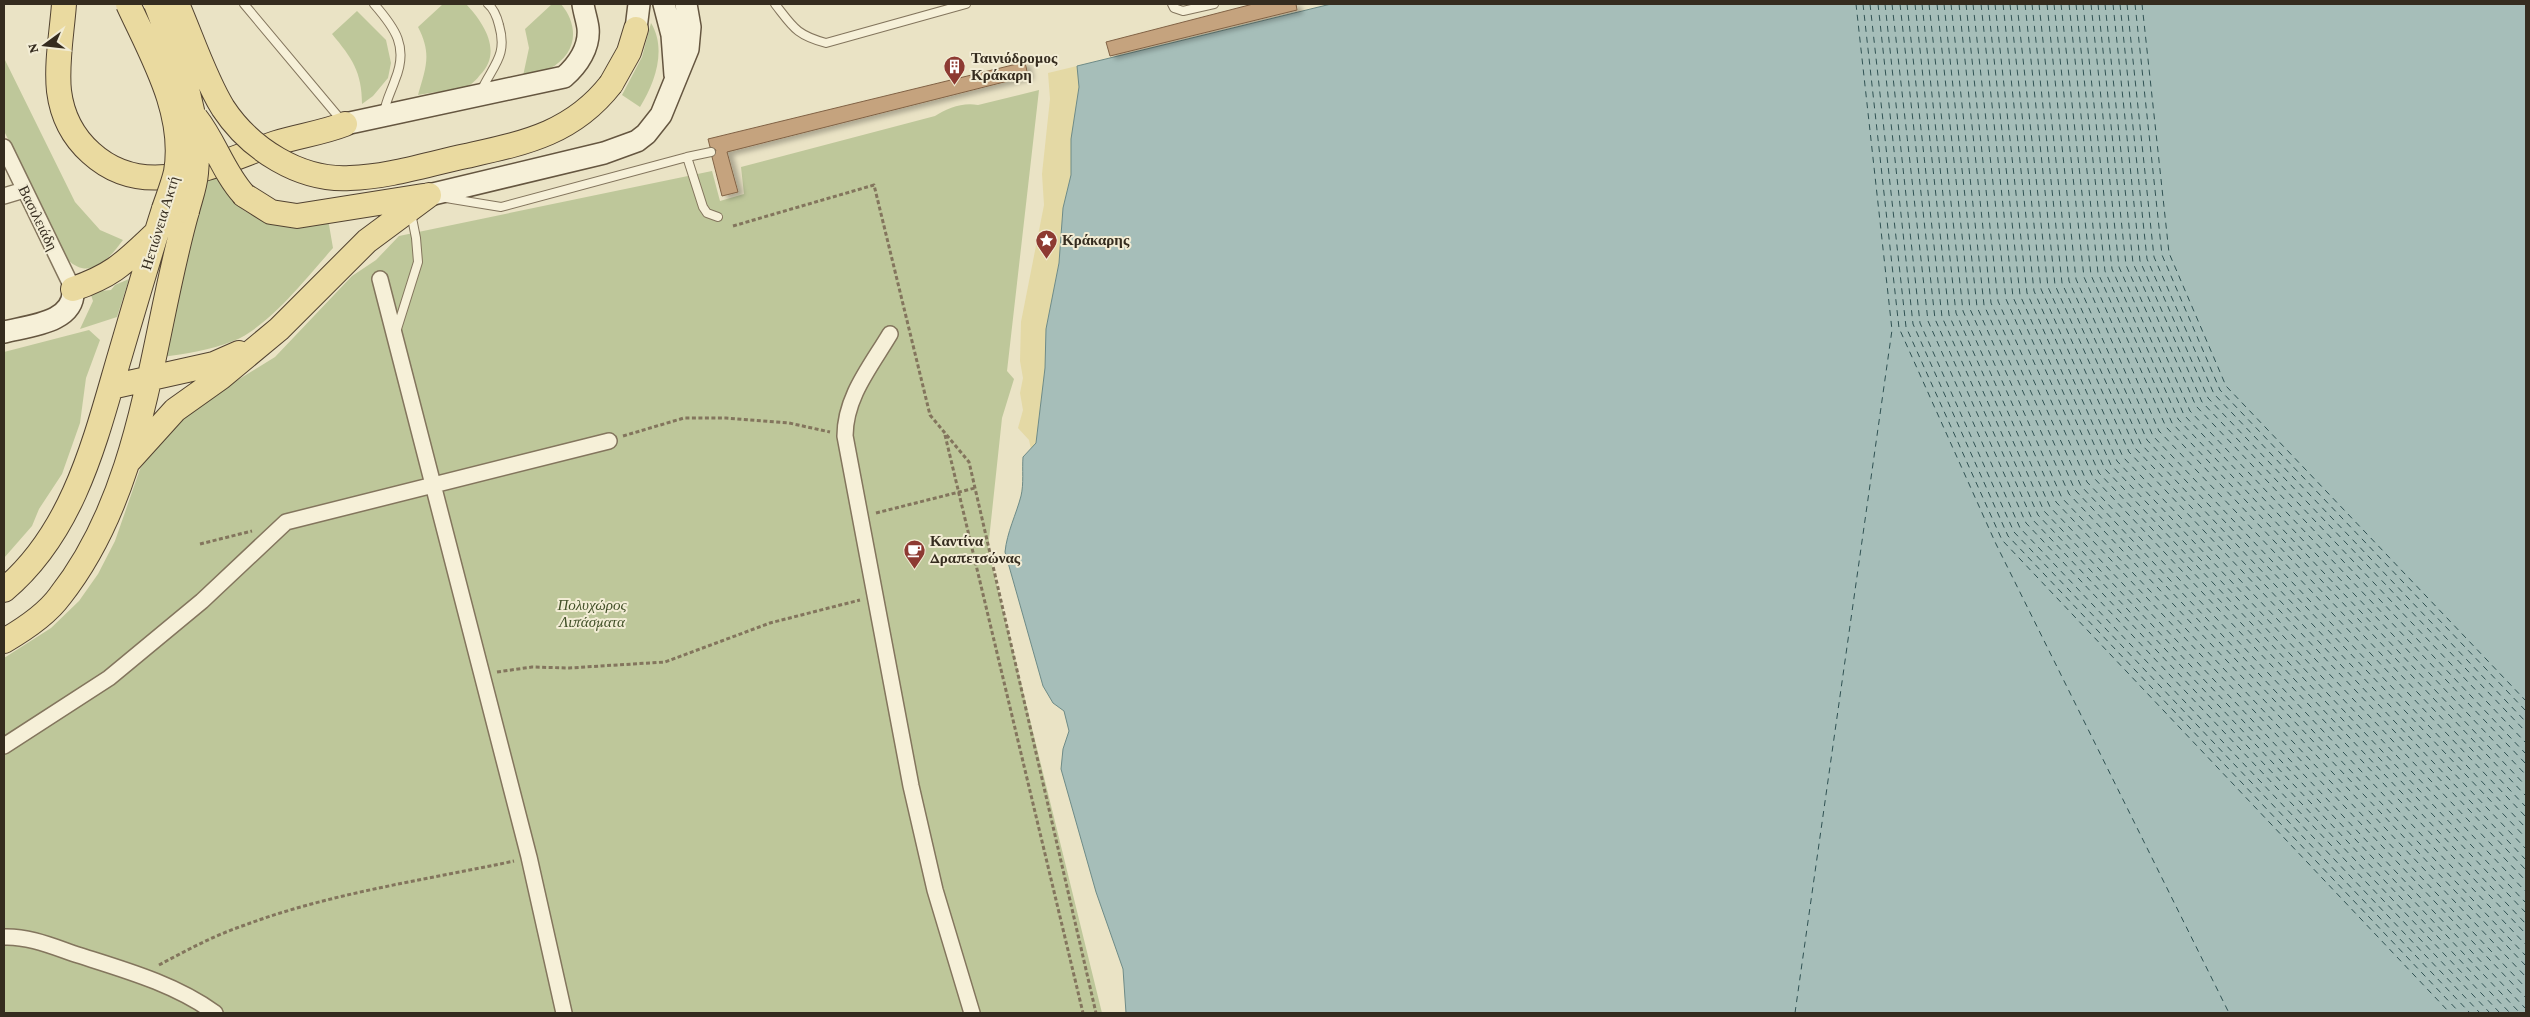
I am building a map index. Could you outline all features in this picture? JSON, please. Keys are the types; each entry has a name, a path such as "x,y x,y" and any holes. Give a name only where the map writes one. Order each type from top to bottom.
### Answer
{"main road":[{"path":"64,4 59,89 62,108 71,129 83,146 96,158 118,171 141,178 180,176 197,172 278,142 345,124"},
{"name":"Ηετιώνεια Ακτή","path":"125,466 149,377 173,259 177,142 174,116 162,78 128,4"},
{"name":"Ηετιώνεια Ακτή","path":"4,590 25,572 46,545 66,510 86,467 157,232 176,210 196,174 197,141 193,114 182,68 156,4"},
{"path":"177,4 222,106 235,124 270,154 287,165 328,178 368,177 532,140 573,121 600,98 611,84 629,52 636,29"},
{"path":"193,114 211,140 231,179 244,195 271,212 297,216 420,202"},
{"path":"4,641 59,598 94,544 125,466 175,410 262,344 350,256 420,202"},
{"path":"73,289 100,280 116,270 157,232"},
{"path":"111,387 214,364 262,344"}],"street":[{"path":"636,29 639,4"},
{"path":"664,4 672,35 675,78"},
{"path":"420,202 626,147 646,134 661,115 688,49 690,38 686,4"},
{"path":"345,124 564,77 575,68 583,52 588,27 582,7"},
{"name":"Βασιλειάδη","path":"4,148 73,289"},
{"path":"4,196 24,190"},
{"path":"380,279 483,674 529,858 564,1013"},
{"path":"4,332 47,321 61,314 71,303 73,289"},
{"path":"890,334 851,400 845,418 845,436 911,786 935,890 972,1013"},
{"path":"4,746 109,678 202,601 286,522 609,441"},
{"path":"4,937 14,937 48,945 173,988 215,1013"}],"lane":[{"path":"244,4 345,124"},
{"path":"374,4 392,26 401,54 396,79 387,96 384,115"},
{"path":"479,95 498,64 503,45 498,22 488,4"},
{"path":"775,4 791,25 806,38 826,43 966,4"},
{"path":"1172,4 1174,8 1183,11 1214,4"},
{"path":"395,337 418,262 416,238 420,202 501,207 711,152"},
{"path":"687,158 703,206 707,213 718,217"}],"path":[{"path":"733,226 874,184 930,415 969,462 1096,1013"},
{"path":"609,441 647,427 684,418 726,418 789,423 845,436"},
{"path":"944,432 1083,1013"},
{"path":"861,517 974,488"},
{"path":"200,544 286,522"},
{"path":"483,674 532,667 569,668 665,662 770,623 876,597"},
{"path":"139,976 202,942 246,924 328,900 529,858"}],"green space":[{"path":"443,4 466,4 484,29 490,47 490,57 487,66 476,80 468,86 418,95 425,68 426,53 418,27"},
{"path":"552,4 561,4 571,22 573,40 570,48 558,63 546,71 523,76 529,48 525,29"},
{"path":"357,11 386,40 391,63 388,78 373,96 362,104 358,74 350,58 332,34"},
{"path":"651,23 656,33 659,55 654,77 640,107 622,95 642,57"},
{"path":"4,58 75,202 100,230 123,240 112,254 98,265 84,268 76,266 68,260 4,131"},
{"name":"Πολυχώρος Λιπάσματα","path":"1039,90 1007,371 1014,379 1002,418 988,549 1102,1013 4,1013 4,658 51,628 79,601 98,574 115,541 140,469 164,431 223,389 275,357 352,276 376,260 399,236 712,171 720,201 744,194 741,167 935,116 955,106 978,105"},
{"path":"209,152 232,197 245,211 255,216 279,221 328,219 333,248 287,300 260,325 246,334 216,347 162,357"},
{"path":"129,279 117,317 80,329 93,301 90,292 111,290 115,285"},
{"path":"89,330 100,340 86,378 80,423 62,474 39,509 32,526 4,558 4,352"}],"sand":[{"name":"Κράκαρης","path":"1077,66 1079,87 1071,139 1071,175 1063,208 1059,262 1046,329 1045,368 1036,443 1031,449 1029,440 1018,428 1023,410 1020,393 1023,378 1020,361 1021,322 1044,205 1042,174 1050,99 1048,73"}],"water":[{"path":"1331,4 2526,4 2526,1013 1126,1013 1123,969 1096,892 1061,769 1063,749 1069,731 1064,711 1053,703 1043,686 1005,552 1021,496 1023,457 1036,443 1045,368 1046,329 1059,263 1063,208 1071,175 1071,139 1079,87 1077,66"}],"building":[{"path":"1253,4 1296,4 1297,10 1110,56 1106,42"},
{"path":"1025,62 1028,76 727,152 738,192 722,196 712,157 716,150 710,147 708,139"}],"ferry route":[{"path":"1795,1013 1892,330 1856,4"},
{"path":"1863,4 1899,328 1996,544 2229,1013"},
{"path":"1870,4 1906,327 2002,540 2450,1013"},
{"path":"1878,4 1913,324 2008,536 2460,1013"},
{"path":"1885,4 1920,323 2014,532 2470,1013"},
{"path":"1892,4 1928,321 2020,528 2480,1013"},
{"path":"1900,4 1935,319 2026,523 2490,1013"},
{"path":"1907,4 1942,317 2032,519 2500,1013"},
{"path":"1915,4 1949,315 2038,515 2510,1013"},
{"path":"1922,4 1956,313 2044,511 2520,1013"},
{"path":"1929,4 1963,311 2050,507 2526,1009"},
{"path":"1937,4 1970,309 2056,502 2526,998"},
{"path":"1944,4 1977,307 2062,498 2526,988"},
{"path":"1951,4 1984,305 2069,494 2526,977"},
{"path":"1959,4 1991,303 2075,490 2526,966"},
{"path":"1966,4 1998,301 2081,486 2526,956"},
{"path":"1973,4 2006,299 2087,482 2526,945"},
{"path":"1981,4 2013,297 2093,477 2526,934"},
{"path":"1988,4 2020,295 2099,473 2526,924"},
{"path":"1995,4 2027,293 2105,469 2526,913"},
{"path":"2003,4 2034,291 2111,465 2526,903"},
{"path":"2010,4 2041,289 2117,461 2526,892"},
{"path":"2017,4 2048,287 2123,457 2526,881"},
{"path":"2025,4 2055,285 2129,452 2526,870"},
{"path":"2032,4 2062,283 2135,448 2526,860"},
{"path":"2039,4 2069,281 2141,444 2526,849"},
{"path":"2047,4 2076,279 2147,440 2526,838"},
{"path":"2054,4 2084,277 2153,436 2526,828"},
{"path":"2061,4 2091,275 2159,431 2526,817"},
{"path":"2069,4 2098,273 2166,427 2526,807"},
{"path":"2076,4 2105,271 2172,423 2526,796"},
{"path":"2083,4 2112,269 2178,419 2526,786"},
{"path":"2091,4 2119,267 2184,415 2526,775"},
{"path":"2098,4 2126,265 2190,411 2526,764"},
{"path":"2105,4 2133,263 2196,406 2526,754"},
{"path":"2113,4 2140,261 2202,402 2526,743"},
{"path":"2120,4 2147,259 2208,398 2526,732"},
{"path":"2127,4 2154,257 2214,394 2526,722"},
{"path":"2135,4 2162,255 2220,390 2526,711"},
{"path":"2142,4 2169,253 2226,386 2526,701"}],"place":[{"name":"Ταινιόδρομος Κράκαρη","path":"955,86"},
{"name":"Κράκαρης","path":"1046,259"},
{"name":"Καντίνα Δραπετσώνας","path":"914,569"}]}
